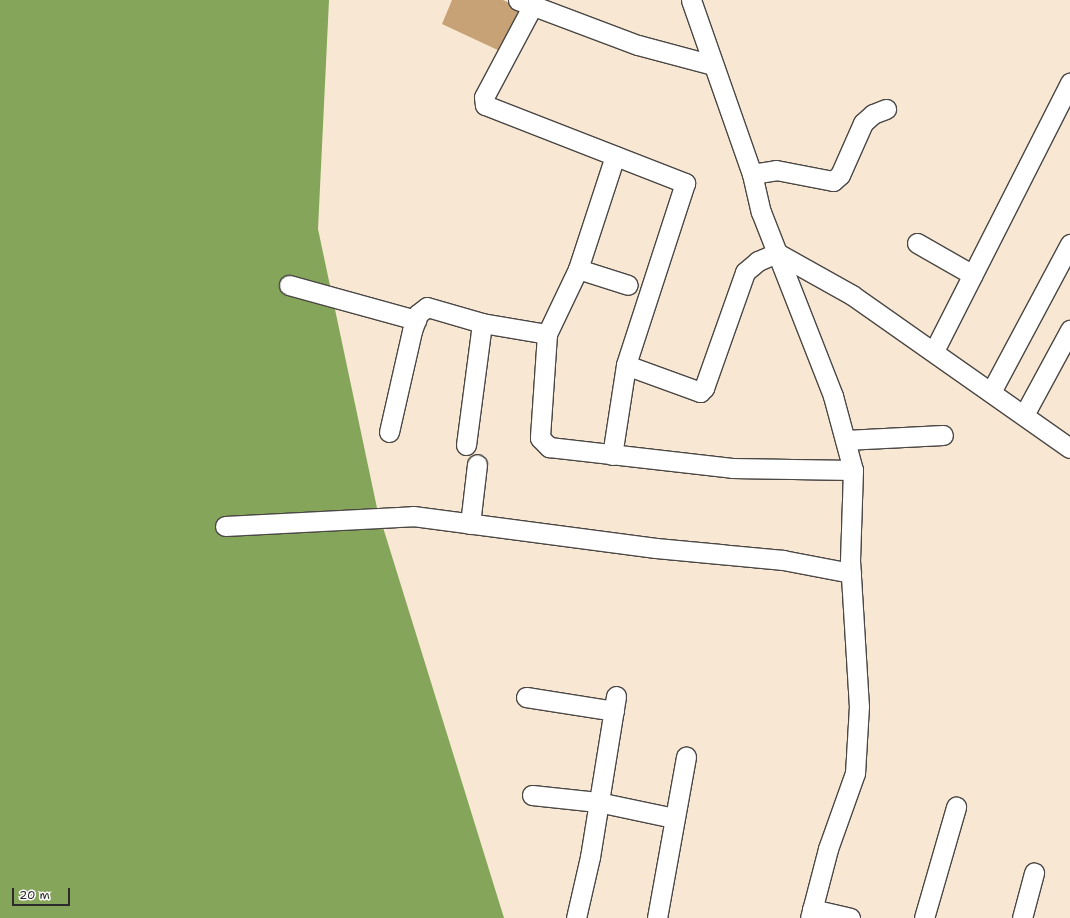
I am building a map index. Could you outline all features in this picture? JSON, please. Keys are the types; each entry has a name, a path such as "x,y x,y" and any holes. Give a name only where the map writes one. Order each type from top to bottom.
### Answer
{"street":[{"path":"692,0 713,65 752,174 761,212 833,396 853,470 851,573 859,706 855,773 828,849 811,913 850,918"},
{"path":"612,455 626,365 685,183 485,105 484,97 526,2 638,45 713,65"},
{"path":"934,351 1070,83"},
{"path":"752,174 776,170 833,181 840,175 863,124 873,114 886,109"},
{"path":"615,156 578,269 547,334 540,438 549,447 732,468 853,470"},
{"path":"917,243 973,275"},
{"path":"992,392 1070,244"},
{"path":"626,365 700,392 704,388 745,272 758,261 777,253"},
{"path":"777,253 852,296 934,351 1070,448"},
{"path":"578,269 628,285"},
{"path":"289,285 416,320"},
{"path":"389,432 416,320 423,308 427,307 482,323 547,334"},
{"path":"466,445 482,323"},
{"path":"1024,414 1070,330"},
{"path":"845,440 944,435"},
{"path":"470,524 477,464"},
{"path":"225,526 413,516 656,548 783,560 851,573"},
{"path":"526,696 615,704 590,857 576,918"},
{"path":"657,918 686,757"},
{"path":"532,795 598,802 674,818"},
{"path":"924,918 956,807"},
{"path":"1022,918 1034,872"}],"green space":[{"path":"0,0 329,0 318,229 377,508 504,918 0,918"}],"building":[{"path":"452,0 503,0 523,9 502,52 442,24"}]}
